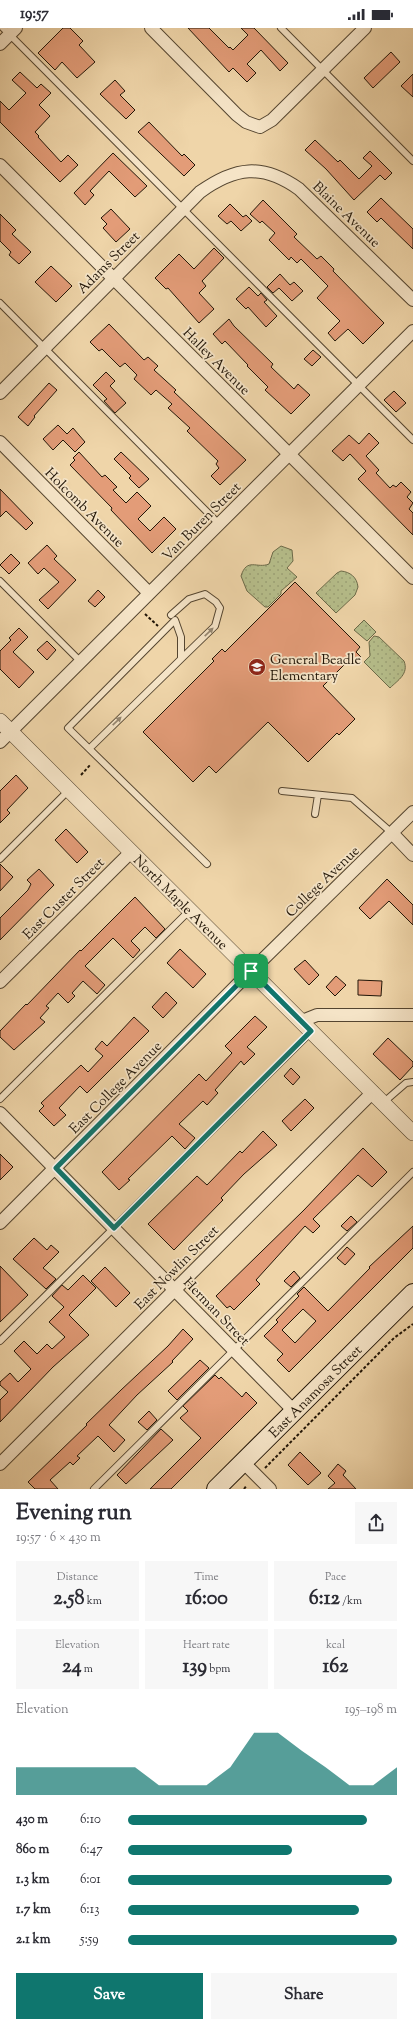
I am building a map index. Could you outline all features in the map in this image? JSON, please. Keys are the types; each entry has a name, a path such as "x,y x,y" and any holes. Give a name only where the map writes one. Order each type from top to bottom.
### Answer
{"main road":[{"name":"East Anamosa Street","path":"216,1489 413,1293"}],"street":[{"path":"151,28 237,115 246,122 260,127 266,125 366,28"},
{"path":"0,44 9,30"},
{"name":"Halley Avenue","path":"0,165 413,578"},
{"name":"Adams Street","path":"0,393 200,192 221,178 248,171"},
{"name":"Blaine Avenue","path":"248,171 277,176 287,180 299,189 413,300"},
{"name":"Van Buren Street","path":"4,731 80,662 413,332"},
{"name":"Holcomb Avenue","path":"0,442 149,593"},
{"name":"North Maple Avenue","path":"4,731 69,790 413,1133"},
{"name":"College Avenue","path":"251,971 413,812"},
{"path":"392,833 413,854"},
{"name":"East Custer Street","path":"0,982 131,852"},
{"name":"East College Avenue","path":"0,1223 251,971"},
{"path":"307,1026 317,1015 413,1015"},
{"name":"East Nowlin Street","path":"0,1464 175,1289 378,1098"},
{"name":"Herman Street","path":"0,1113 56,1168 294,1411"},
{"path":"243,1462 270,1489"}],"lane":[{"path":"281,28 413,161"},
{"path":"9,30 182,209 413,440"},
{"path":"0,303 219,524"},
{"path":"0,581 80,662"},
{"path":"90,748 215,626 220,608 216,602 205,594 189,599 171,615"},
{"path":"181,659 181,637 175,620 68,728 207,864"},
{"path":"0,859 69,790"},
{"path":"282,791 352,798 392,833"},
{"path":"315,814 318,795"},
{"path":"0,1098 190,911"},
{"path":"0,1341 114,1228 307,1026"},
{"path":"378,1098 406,1083 413,1082"},
{"path":"94,1489 413,1172"}],"path":[{"path":"145,614 158,627"},
{"path":"81,775 91,764"},
{"path":"265,1468 394,1338 413,1324"},
{"path":"244,1489 247,1485"}],"green space":[{"path":"281,546 292,550 293,561 287,568 297,577 281,591 281,594 268,607 265,607 247,591 241,576 243,570 249,565 269,564 273,552"},
{"path":"341,571 352,576 356,580 358,587 355,595 336,613 316,593"},
{"path":"364,620 376,632 367,641 354,630"},
{"path":"374,636 379,637 404,661 404,673 390,688 364,662 370,656 369,642"}],"building":[{"path":"63,28 70,28 83,41 79,45 95,62 77,78 62,62 55,70 38,53"},
{"path":"188,28 209,28 229,48 230,47 233,50 248,35 241,28 254,28 288,63 280,71 261,50 247,64 256,73 247,82 233,68 229,72"},
{"path":"391,52 400,62 373,88 364,78"},
{"path":"20,72 37,88 41,84 51,93 39,105 50,116 35,132 39,136 38,137 61,162 68,155 78,165 60,182 0,122 0,101 9,110 26,93 12,80"},
{"path":"413,74 413,97 401,86"},
{"path":"115,80 125,91 120,95 135,110 126,119 100,94"},
{"path":"149,122 182,156 184,154 195,165 184,176 138,132"},
{"path":"315,140 338,162 340,160 359,179 372,166 363,158 370,151 392,173 385,180 380,175 354,200 326,169 305,150"},
{"path":"113,153 147,186 135,197 109,171 90,191 94,195 85,205 74,193"},
{"path":"381,198 413,229 413,249 381,218 377,222 367,212"},
{"path":"263,200 297,234 294,237 317,259 321,256 334,269 333,271 384,323 363,344 348,329 335,341 328,333 340,321 317,298 328,286 301,259 297,263 291,257 289,260 269,240 275,233 262,221 260,223 250,214"},
{"path":"230,204 243,217 246,215 252,221 241,231 231,221 227,224 218,216"},
{"path":"111,209 130,229 116,242 103,228 107,224 101,218"},
{"path":"0,214 16,230 12,234 31,252 19,264 9,255 11,252 0,241"},
{"path":"214,248 224,258 202,281 206,286 199,293 214,309 199,323 168,288 166,289 155,278 179,254 194,269"},
{"path":"51,266 72,286 56,302 35,282"},
{"path":"280,274 290,285 294,282 303,291 292,301 279,288 273,293 267,287"},
{"path":"249,287 258,296 261,293 267,300 264,302 277,316 266,327 248,307 246,309 236,299"},
{"path":"229,319 234,326 273,364 271,367 294,389 298,384 310,395 291,414 265,390 268,387 225,341 222,344 213,334"},
{"path":"109,324 144,360 148,357 158,366 154,370 176,390 174,392 246,460 220,485 211,476 219,468 216,464 218,461 187,431 190,428 168,408 172,404 156,390 151,395 134,379 137,375 125,363 120,367 102,349 99,351 90,342"},
{"path":"313,350 321,357 312,366 304,359"},
{"path":"106,372 115,381 110,386 126,403 115,413 104,401 107,399 93,385"},
{"path":"49,383 57,390 34,416 35,417 28,426 18,417"},
{"path":"394,391 406,403 396,412 384,400"},
{"path":"58,425 67,434 73,428 85,442 75,452 63,440 53,450 43,439"},
{"path":"369,433 379,443 366,456 379,470 376,473 390,488 393,485 396,487 401,482 411,492 407,497 413,503 409,509 413,513 413,535 358,479 366,471 350,454 343,461 332,451 349,435 359,444"},
{"path":"79,452 102,477 105,475 117,487 113,490 126,503 137,492 151,506 138,519 150,531 164,517 176,529 152,553 111,510 112,508 70,465 75,460 73,458"},
{"path":"121,452 149,479 139,488 129,478 131,476 114,459"},
{"path":"0,489 33,523 26,530 6,511 0,517"},
{"path":"47,545 57,556 54,559 76,580 48,609 39,600 59,582 44,568 38,574 28,563"},
{"path":"11,554 20,563 9,574 0,565"},
{"name":"General Beadle Elementary","path":"295,582 360,647 356,652 361,657 354,664 349,660 323,686 355,719 339,735 337,733 308,762 268,722 216,773 209,766 193,782 143,732 214,661 212,659 222,649 225,652"},
{"path":"98,590 105,597 95,607 88,601"},
{"path":"19,628 28,637 13,652 34,672 19,688 0,669 0,651 11,640 9,638"},
{"path":"47,641 56,650 47,660 37,650"},
{"path":"16,775 28,788 7,810 10,813 0,823 0,791"},
{"path":"66,829 88,852 77,863 55,840"},
{"path":"0,864 13,877 0,891"},
{"path":"39,869 54,885 0,940 0,918 28,890 31,884 27,880"},
{"path":"387,879 413,905 413,925 389,901 370,919 359,908"},
{"path":"135,897 165,929 156,938 145,927 131,941 140,950 133,958 113,938 85,966 105,985 97,994 83,981 72,993 75,996 68,1003 58,993 46,1006 49,1008 40,1018 45,1022 14,1050 0,1037 0,1031"},
{"path":"180,949 206,974 193,988 167,963"},
{"path":"305,960 319,975 309,985 294,969"},
{"path":"336,976 346,985 335,996 326,987"},
{"path":"358,980 382,981 381,996 358,995"},
{"path":"166,992 177,1003 163,1018 152,1007"},
{"path":"255,1016 267,1027 247,1047 255,1054 244,1065 241,1061 215,1090 218,1093 207,1105 203,1101 179,1124 195,1138 185,1149 172,1136 128,1179 130,1180 119,1190 102,1172 199,1074 206,1081 232,1053 225,1046"},
{"path":"134,1017 149,1031 87,1093 80,1086 59,1108 66,1115 54,1126 39,1111 44,1106 41,1103 81,1065 88,1072 103,1056 95,1049 102,1041 107,1046"},
{"path":"388,1038 413,1062 413,1066 400,1080 373,1054"},
{"path":"291,1068 300,1077 293,1085 284,1076"},
{"path":"305,1099 314,1108 291,1131 282,1121"},
{"path":"263,1131 277,1145 244,1174 221,1198 223,1200 174,1250 148,1224 197,1176 207,1185 240,1151 242,1153"},
{"path":"363,1148 387,1172 372,1187 358,1175 313,1219 320,1226 313,1233 305,1226 256,1280 260,1284 234,1310 230,1306 227,1308 216,1296 304,1210"},
{"path":"0,1154 13,1167 0,1180"},
{"path":"351,1216 357,1222 347,1231 341,1226"},
{"path":"413,1226 413,1248 289,1372 277,1360 283,1354 264,1336 278,1322 276,1320 299,1296 297,1294 304,1287 328,1311 370,1268 369,1267","holes":["303,1309 316,1321 295,1343 282,1330"]},
{"path":"34,1238 47,1250 51,1245 59,1252 43,1268 56,1279 46,1289 13,1259"},
{"path":"347,1247 355,1254 345,1265 337,1258"},
{"path":"0,1266 28,1295 0,1322"},
{"path":"105,1267 130,1293 116,1307 91,1281"},
{"path":"294,1271 300,1278 291,1287 284,1281"},
{"path":"83,1275 96,1288 69,1315 89,1335 53,1367 0,1422 0,1400 8,1392 0,1385 0,1382 10,1373 18,1382 31,1369 14,1351 24,1341 37,1354 47,1344 52,1349 65,1337 49,1322 64,1307 52,1296 62,1285 68,1290"},
{"path":"183,1329 193,1339 172,1361 173,1362 137,1395 109,1425 125,1440 114,1452 98,1436 77,1456 80,1458 73,1465 70,1462 50,1480 58,1489 35,1489 28,1482 168,1346"},
{"path":"200,1360 209,1368 177,1400 168,1391"},
{"path":"215,1375 219,1379 221,1377 242,1397 246,1392 257,1403 171,1489 150,1489 201,1438 180,1418 188,1411 183,1406"},
{"path":"149,1411 157,1420 147,1430 138,1422"},
{"path":"161,1429 173,1440 126,1484 117,1475"},
{"path":"300,1452 321,1473 308,1485 288,1465"},
{"path":"338,1464 346,1471 343,1475 356,1489 328,1489 335,1483 328,1476"}],"place":[{"name":"General Beadle Elementary","path":"257,667"}],"route":[{"path":"251,971 311,1031 114,1228 56,1168 251,971"}]}
